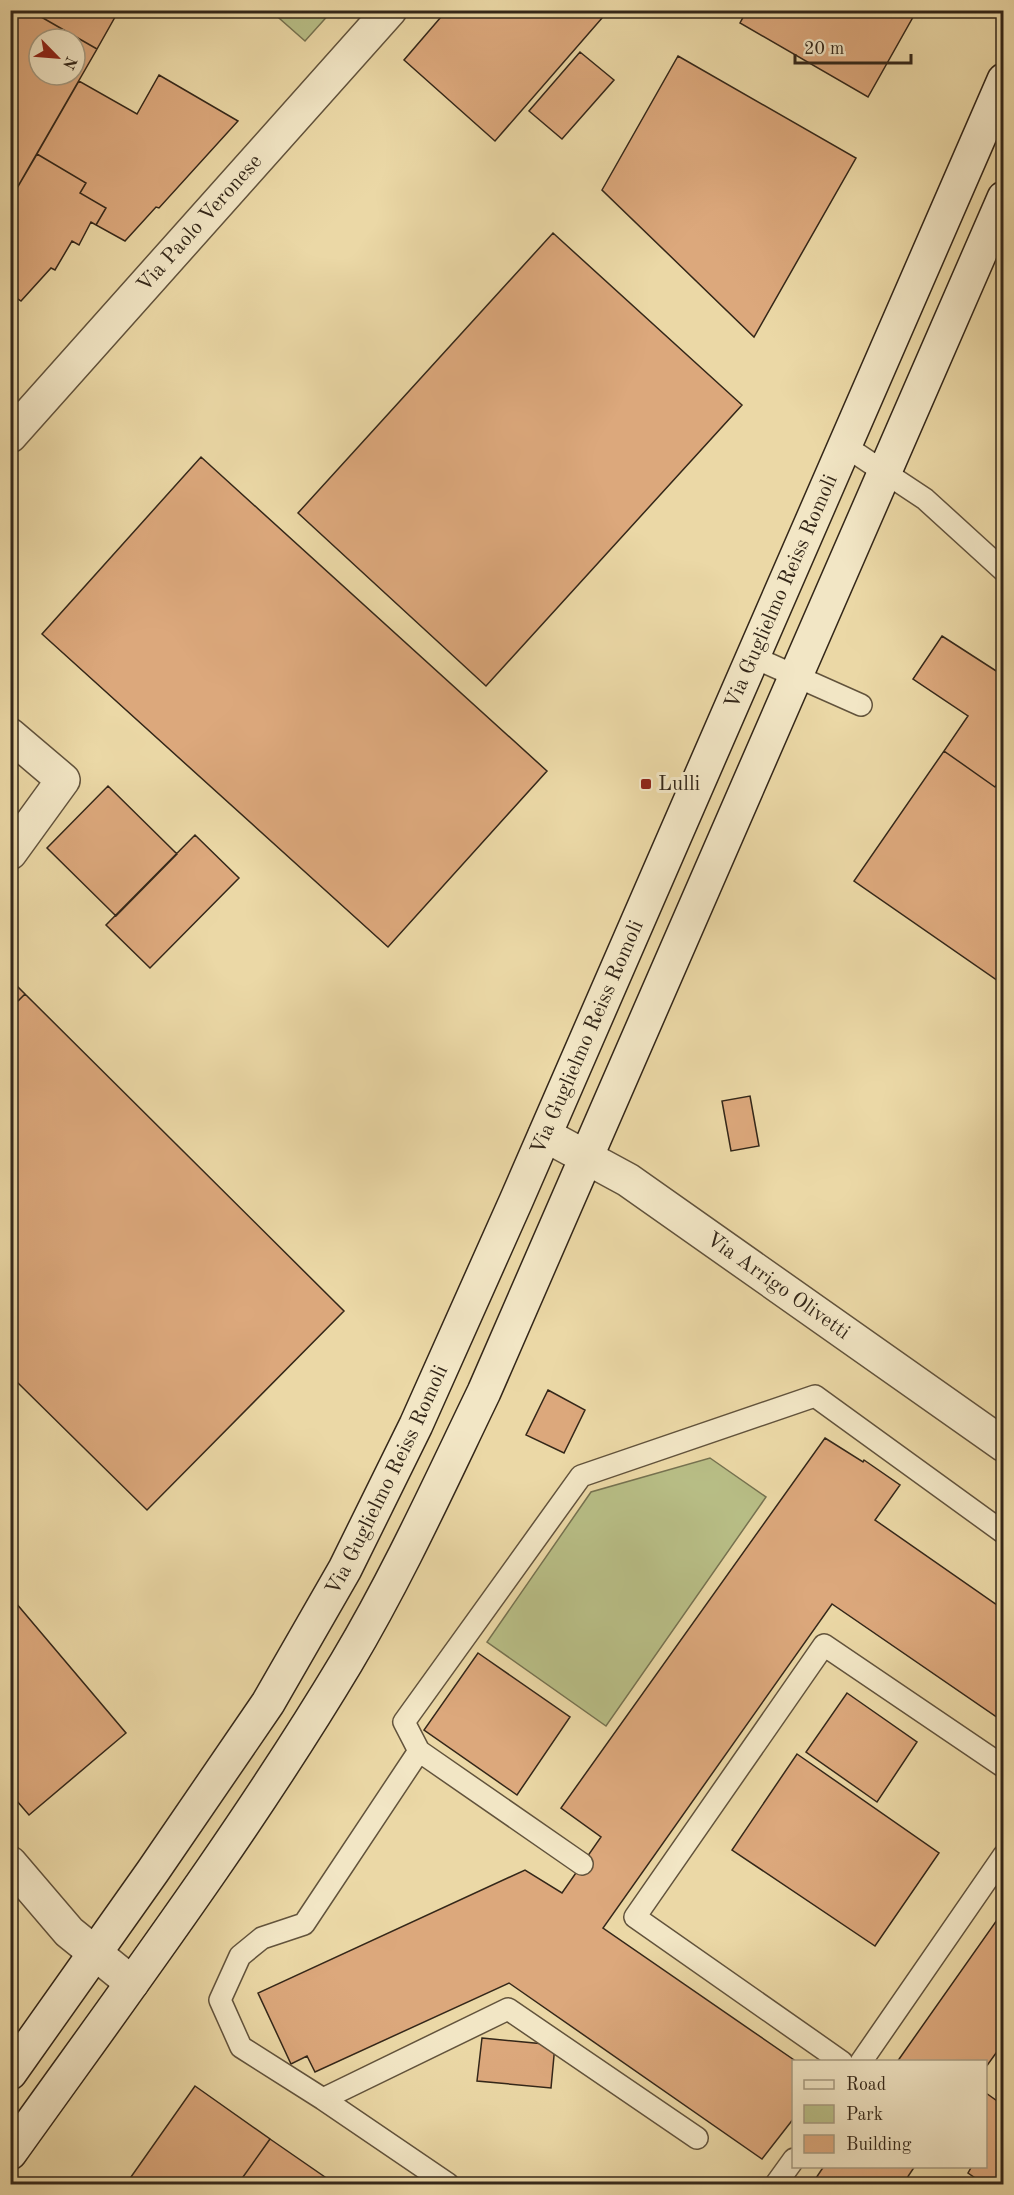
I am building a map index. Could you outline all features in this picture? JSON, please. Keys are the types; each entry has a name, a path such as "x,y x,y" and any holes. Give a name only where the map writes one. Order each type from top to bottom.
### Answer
{"main road":[{"name":"Via Paolo Veronese","path":"10,436 390,10"},
{"name":"Via Guglielmo Reiss Romoli","path":"10,2073 268,1703 345,1569 416,1425 1004,80"},
{"path":"10,2153 227,1848 346,1663 389,1587 484,1392 1004,198"},
{"path":"10,735 63,780 10,853"},
{"name":"Via Arrigo Olivetti","path":"544,1135 588,1157 637,1186 1004,1445"},
{"path":"10,1863 69,1932 132,1983"}],"lane":[{"path":"845,446 925,499 1004,571"},
{"path":"753,657 861,705"},
{"path":"582,1863 419,1751 405,1722 581,1476 815,1396 1004,1533"},
{"path":"841,2060 635,1917 824,1645 1004,1767"},
{"path":"419,1751 304,1923 262,1938 240,1956 220,2000 241,2047 448,2184"},
{"path":"862,2060 1004,1856"},
{"path":"322,2099 508,2009 697,2138"},
{"path":"776,2184 792,2162"}],"green space":[{"path":"271,11 332,11 305,41"},
{"path":"710,1458 766,1497 606,1726 487,1642 591,1492"}],"building":[{"path":"10,10 29,10 59,27 27,27 27,87 75,87 10,200"},
{"path":"29,10 119,10 97,49 87,43 87,27 59,27"},
{"path":"447,10 609,10 495,141 404,60"},
{"path":"747,10 917,10 868,97 740,23"},
{"path":"87,43 97,49 87,66"},
{"path":"580,52 614,80 562,139 529,111"},
{"path":"678,56 856,158 754,337 602,190"},
{"path":"159,75 238,121 159,208 156,207 125,241 96,225 106,208 80,193 86,183 37,154 76,87 87,86 137,114"},
{"path":"37,154 86,183 80,193 106,208 96,225 91,222 79,245 72,241 55,270 51,268 21,301 18,299 10,313 10,200"},
{"path":"553,233 742,405 486,686 298,513"},
{"path":"201,457 547,771 388,947 42,634"},
{"path":"942,636 1004,676 1004,774 995,787 944,751 968,716 913,679"},
{"path":"944,751 995,787 1004,774 1004,985 854,881"},
{"path":"108,786 177,854 116,916 47,848"},
{"path":"195,835 239,878 150,968 106,925"},
{"path":"10,979 25,994 10,1009"},
{"path":"25,994 344,1311 147,1510 17,1382 10,1383 10,1009"},
{"path":"750,1096 759,1146 731,1151 722,1101"},
{"path":"548,1390 585,1410 564,1453 526,1435"},
{"path":"825,1438 863,1462 864,1460 900,1485 875,1520 1004,1610 1004,1722 832,1604 603,1928 794,2060 792,2060 792,2121 762,2159 509,1983 315,2072 307,2056 291,2064 258,1993 525,1870 562,1893 601,1837 561,1808"},
{"path":"10,1596 126,1733 29,1815 10,1793"},
{"path":"478,1653 570,1717 517,1795 424,1730"},
{"path":"847,1693 917,1742 877,1802 806,1752"},
{"path":"797,1754 939,1853 875,1946 732,1850"},
{"path":"1004,1910 1004,2042 987,2066 987,2060 898,2060"},
{"path":"482,2038 555,2045 551,2088 477,2081"},
{"path":"195,2086 270,2139 238,2184 126,2184"},
{"path":"987,2094 1004,2106 1004,2184 984,2184 968,2173 971,2168 987,2168"},
{"path":"270,2139 335,2184 238,2184"},
{"path":"823,2168 914,2168 903,2184 812,2184"}],"place":[{"name":"Lulli","path":"646,784"}]}
